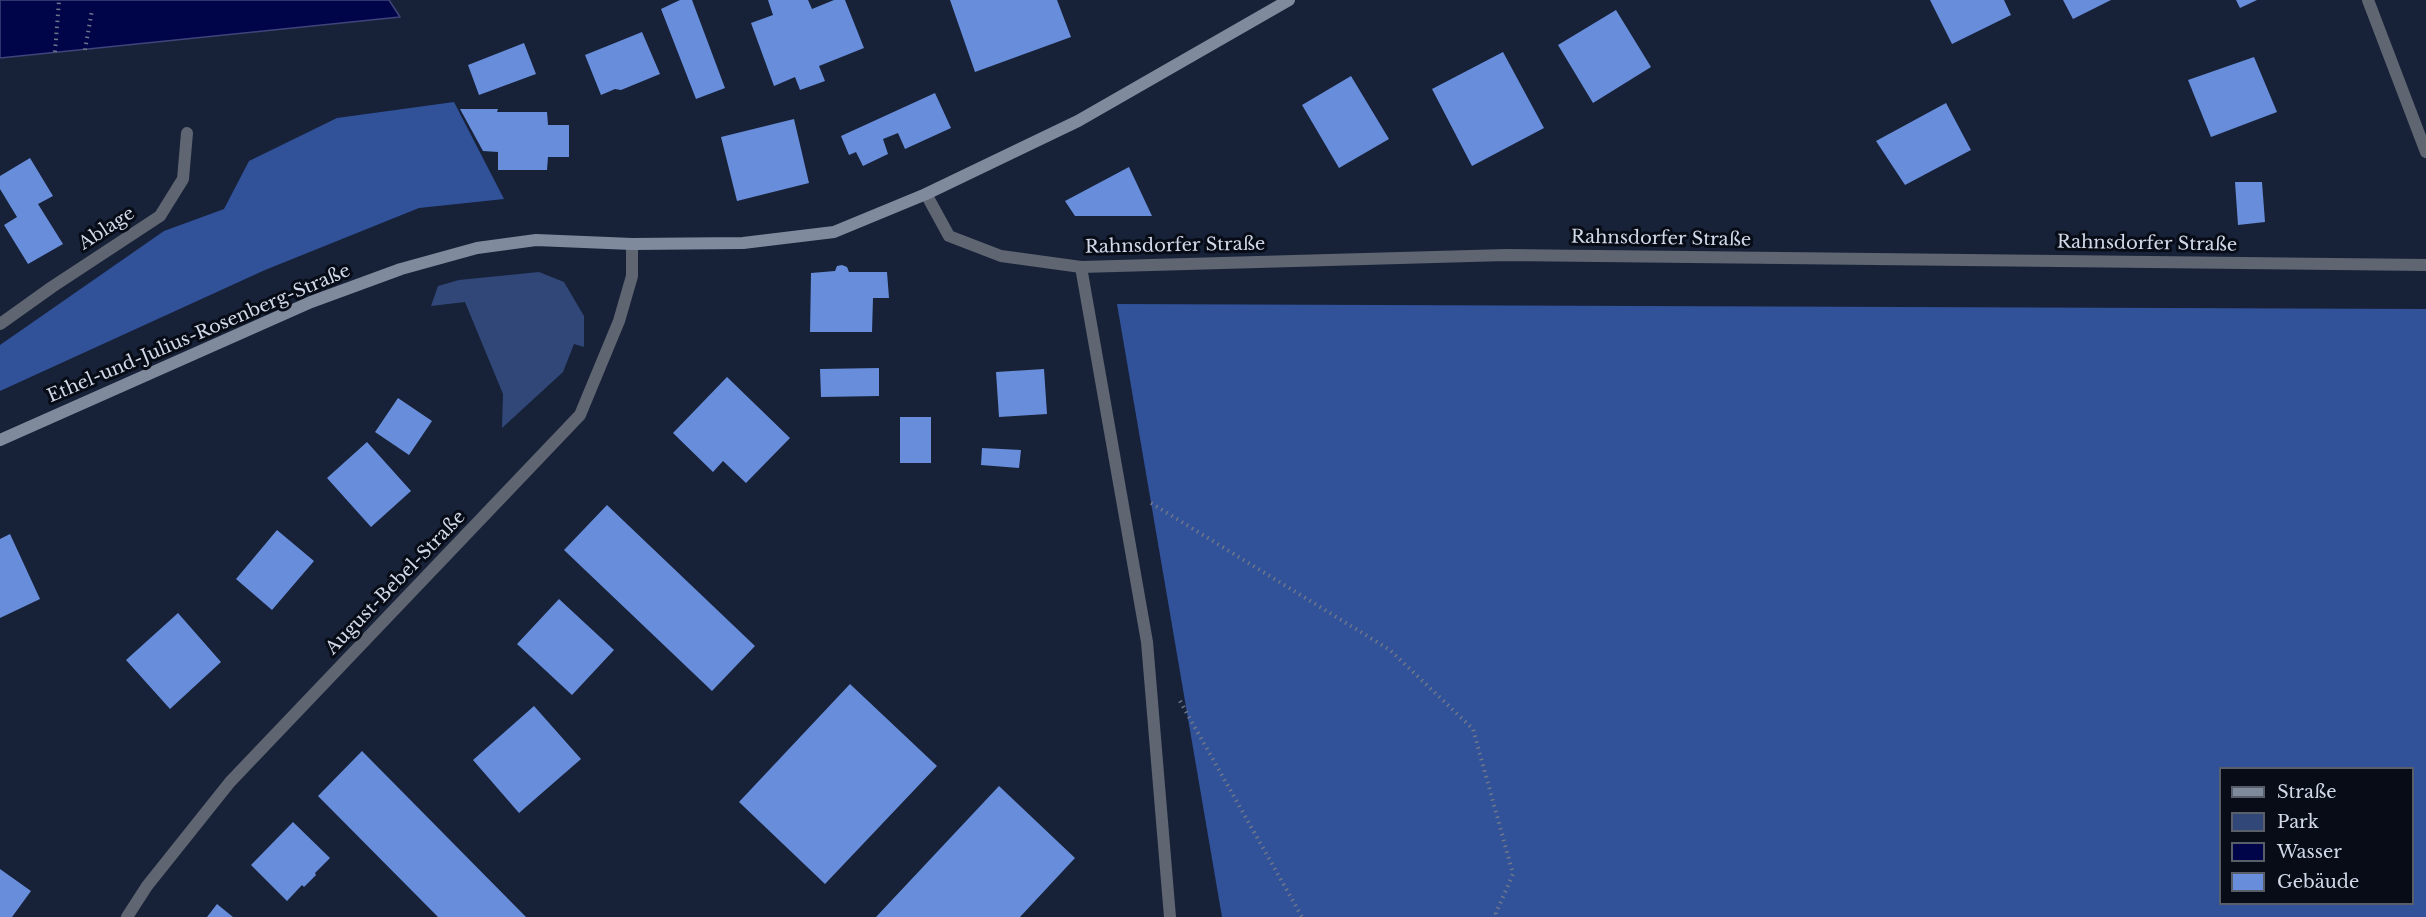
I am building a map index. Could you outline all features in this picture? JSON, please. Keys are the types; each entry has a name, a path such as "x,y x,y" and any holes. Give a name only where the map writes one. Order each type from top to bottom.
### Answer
{"main road":[{"name":"Ethel-und-Julius-Rosenberg-Straße","path":"0,440 311,302 401,270 477,248 536,240 632,244 743,243 834,232 926,194 1078,122 1289,0"}],"street":[{"path":"2368,0 2426,152"},
{"name":"Ablage","path":"0,324 160,216 183,179 187,133"},
{"name":"Rahnsdorfer Straße","path":"926,194 949,236 1001,256 1081,267 1506,255 2426,265"},
{"name":"August-Bebel-Straße","path":"127,917 147,886 230,782 580,415 619,321 632,276 632,244"},
{"path":"1081,267 1147,642 1170,917"}],"path":[{"path":"55,52 59,2"},
{"path":"85,50 92,10"},
{"path":"1119,483 1390,650 1473,729 1513,874 1496,913 1497,917"},
{"path":"1176,693 1302,917"}],"green space":[{"path":"539,272 564,282 584,316 584,347 574,344 563,372 502,428 503,394 465,302 431,306 438,286 459,280"}],"shaded area":[{"path":"454,102 504,199 419,208 265,270 0,391 0,345 164,231 224,209 249,161 337,118"},
{"path":"1117,304 2426,309 2426,917 1222,917"}],"water":[{"path":"0,0 389,0 400,17 0,58"}],"building":[{"path":"680,0 692,0 725,88 696,99 661,9"},
{"path":"768,0 808,0 812,9 834,0 845,0 864,48 819,66 825,81 800,90 795,77 774,86 751,23 773,15"},
{"path":"950,0 1057,0 1071,37 975,72"},
{"path":"1930,0 2004,0 2011,15 1952,44"},
{"path":"2063,0 2111,0 2073,19"},
{"path":"2236,0 2257,0 2240,8"},
{"path":"1616,10 1651,67 1593,103 1558,45"},
{"path":"642,32 660,74 621,90 615,89 601,95 585,55"},
{"path":"524,43 536,74 479,95 468,65"},
{"path":"1503,52 1544,128 1472,166 1432,89"},
{"path":"2254,57 2277,112 2211,137 2188,80"},
{"path":"1351,76 1389,139 1339,168 1302,105"},
{"path":"935,93 951,128 905,149 898,133 883,139 888,154 863,166 856,152 849,155 841,136"},
{"path":"1946,103 1971,150 1905,185 1876,141"},
{"path":"460,109 547,112 548,125 569,125 569,157 548,157 547,170 498,170 498,152 483,151"},
{"path":"794,119 809,183 737,201 721,137"},
{"path":"30,158 53,196 38,204 63,244 28,264 4,225 17,217 0,189 0,176"},
{"path":"1129,167 1152,216 1075,216 1065,201"},
{"path":"2235,182 2262,182 2265,222 2238,225"},
{"path":"837,266 847,267 849,272 887,272 889,298 873,298 872,332 810,332 811,273 835,271"},
{"path":"879,368 879,396 821,397 820,369"},
{"path":"1044,369 1047,414 999,417 996,372"},
{"path":"727,377 790,438 746,483 723,461 713,472 673,433"},
{"path":"398,398 432,421 409,455 375,432"},
{"path":"900,417 931,417 931,463 900,463"},
{"path":"367,442 411,491 371,527 327,478"},
{"path":"982,448 1021,450 1019,468 981,465"},
{"path":"607,505 755,646 712,691 564,550"},
{"path":"277,530 314,561 272,610 236,579"},
{"path":"10,534 40,599 0,618 0,539"},
{"path":"559,599 614,650 572,695 517,644"},
{"path":"178,613 221,662 170,709 126,660"},
{"path":"850,684 937,766 825,884 739,802"},
{"path":"534,706 581,759 519,813 473,760"},
{"path":"362,751 526,917 438,917 318,796"},
{"path":"999,786 1075,858 1020,917 876,917"},
{"path":"293,822 330,858 304,887 302,885 287,901 251,865"},
{"path":"0,869 31,891 12,917 0,917"},
{"path":"217,904 233,917 207,917"}]}
